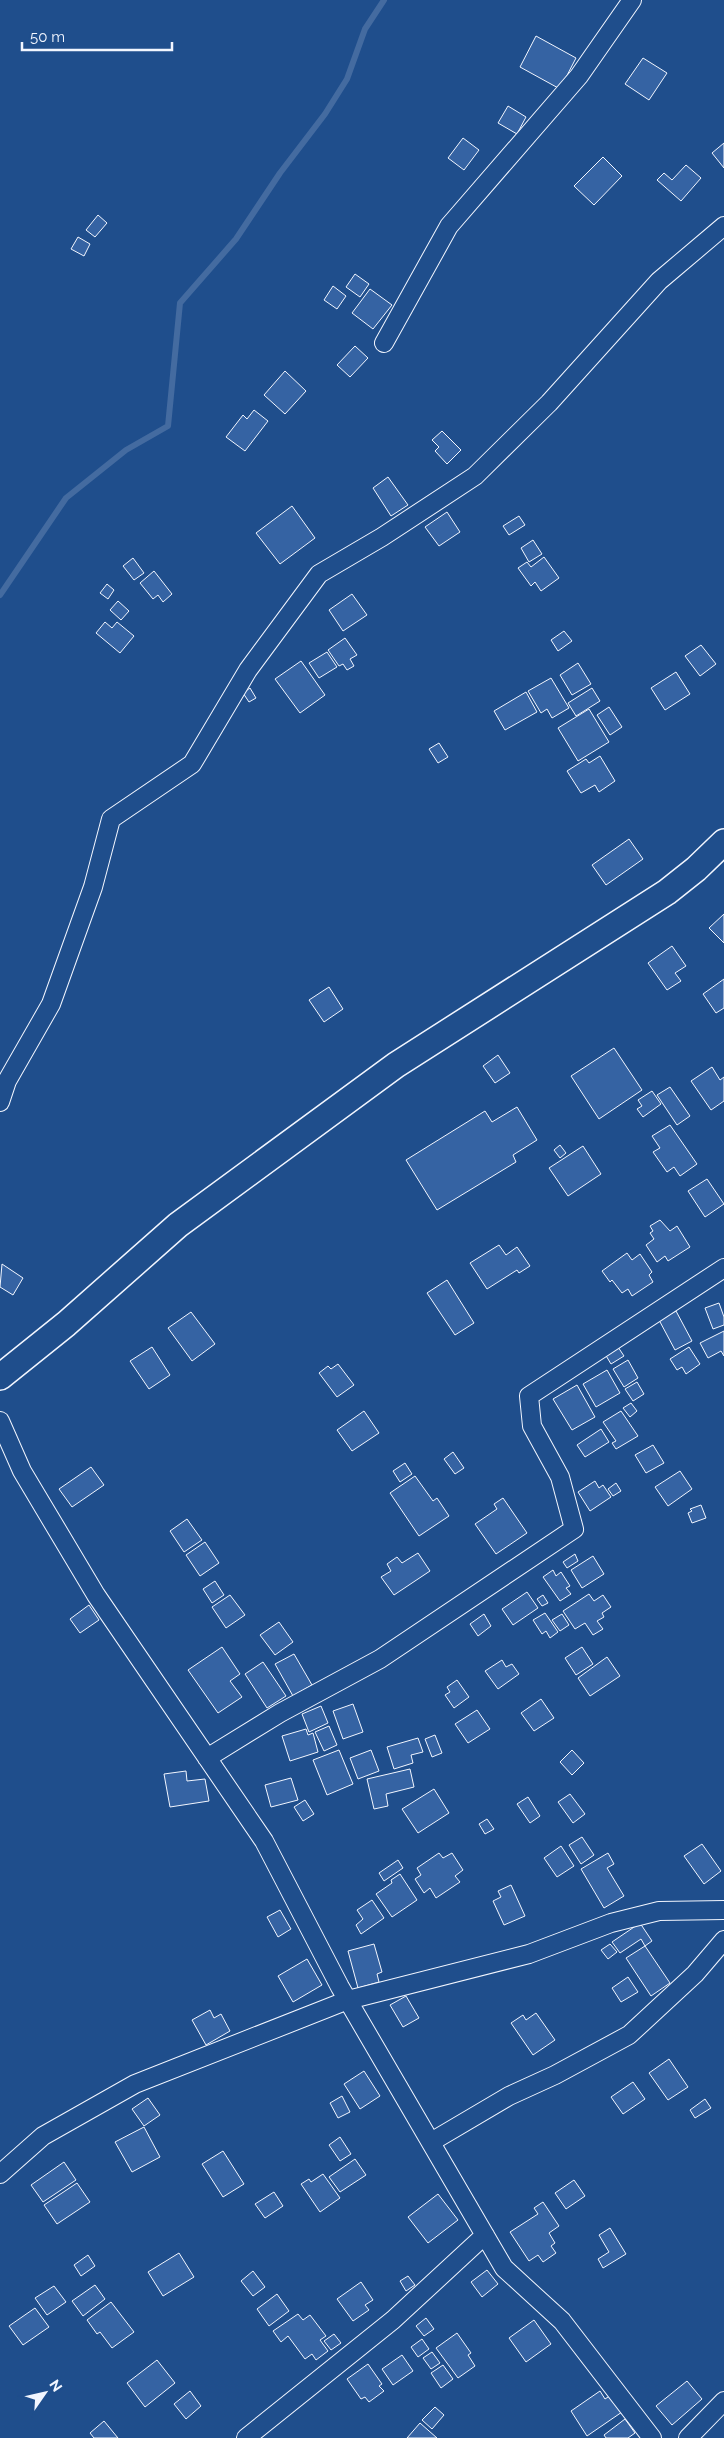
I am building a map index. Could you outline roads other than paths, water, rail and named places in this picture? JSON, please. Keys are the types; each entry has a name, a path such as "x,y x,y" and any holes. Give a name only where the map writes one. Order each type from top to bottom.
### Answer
{"main road":[{"path":"0,1378 66,1324 178,1224 396,1065 667,892 696,869 724,842"}],"street":[{"path":"384,343 449,226 579,76 632,0"},
{"path":"0,1102 7,1081 51,1004 93,887 111,819 192,764 248,670 319,574 382,537 475,476 549,403 659,281 724,226"},
{"path":"207,1758 280,1713 380,1659 574,1529 560,1477 532,1426 529,1396 724,1268"},
{"path":"0,1421 22,1471 96,1595 264,1840 348,2000 504,2268 562,2321 652,2438"},
{"path":"0,2174 43,2136 135,2084 348,2000 426,1982 529,1954 611,1923 659,1911 724,1910"},
{"path":"431,2142 509,2096 555,2075 629,2035 695,1974 724,1940"},
{"path":"246,2438 392,2320 485,2235"},
{"path":"688,2438 724,2401"}],"waterway":[{"path":"0,595 66,498 126,450 168,426 180,303 236,239 280,173 325,114 347,79 365,29 384,0"}]}
